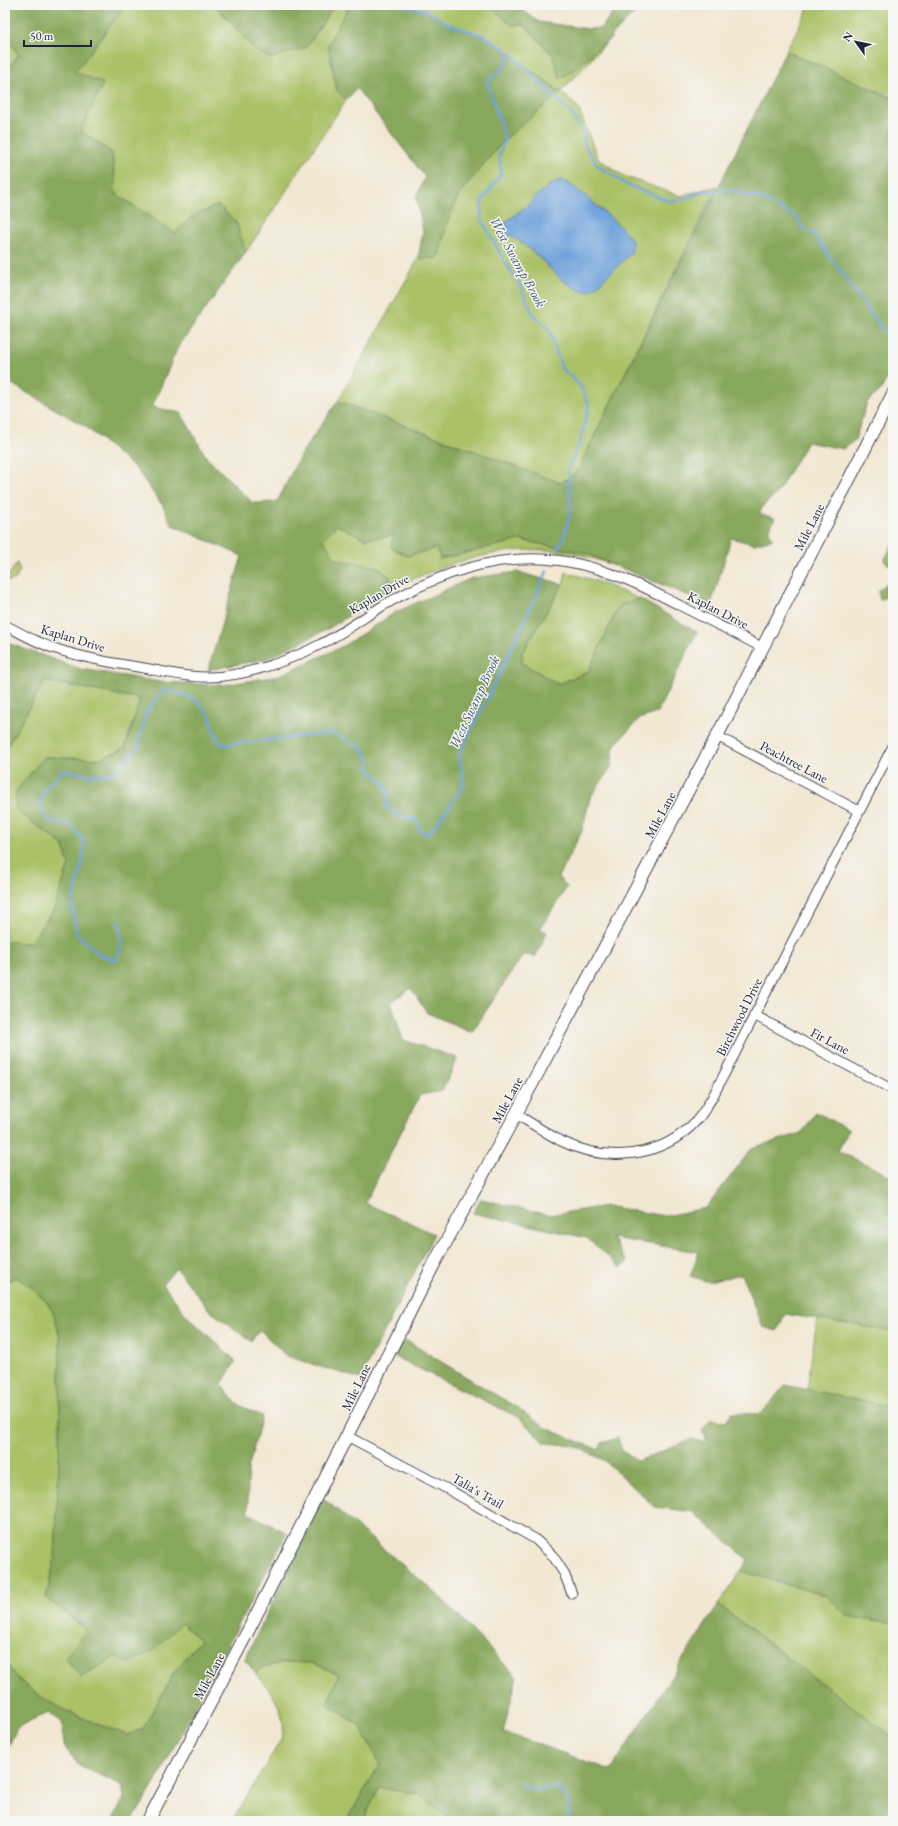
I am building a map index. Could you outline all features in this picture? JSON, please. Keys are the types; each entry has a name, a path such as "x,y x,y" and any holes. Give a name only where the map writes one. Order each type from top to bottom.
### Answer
{"street":[{"name":"Mile Lane","path":"148,1821 248,1631 434,1262 516,1114 717,736 893,394"},
{"name":"Kaplan Drive","path":"5,625 51,647 86,658 182,676 228,676 281,662 322,644 384,605 428,581 476,566 514,559 542,559 592,568 619,576 763,648"},
{"name":"Peachtree Lane","path":"717,736 859,810"},
{"name":"Birchwood Drive","path":"516,1114 561,1141 582,1150 603,1155 624,1155 646,1151 681,1134 697,1120 712,1098 893,746"},
{"name":"Fir Lane","path":"754,1015 893,1090"},
{"name":"Talia's Trail","path":"347,1436 451,1491 536,1539 553,1556 564,1573 572,1594"}],"green space":[{"path":"5,5 126,5 75,72 103,83 81,131 112,153 116,194 175,233 191,217 218,205 236,222 246,252 177,349 152,407 181,413 207,458 253,503 277,502 301,454 338,401 561,483 576,473 786,51 893,98 893,366 881,390 867,402 855,440 843,449 807,442 777,493 762,507 760,514 775,518 769,531 773,539 754,544 731,538 711,605 585,553 520,540 440,559 437,548 407,556 391,547 394,535 366,539 337,525 323,539 336,559 378,567 390,577 389,590 328,629 266,659 208,670 242,556 172,525 163,506 136,469 86,427 5,380 5,72 19,55 5,36"},
{"path":"126,5 215,5 256,51 306,48 334,5 350,5 328,44 337,91 346,100 246,252 236,222 191,217 175,233 116,194 112,153 81,131 74,72"},
{"path":"215,5 334,5 306,48 270,58 256,51"},
{"path":"350,5 400,5 427,11 448,24 485,36 561,92 505,139 460,193 449,217 438,258 418,259 423,231 416,197 425,177 357,89 346,100 337,91 328,44"},
{"path":"400,5 488,5 512,25 525,25 553,56 574,70 612,37 561,92 485,36 448,24 427,11"},
{"path":"488,5 515,5 539,22 589,29 601,28 618,5 641,5 593,54 560,79 553,56 525,25 512,25"},
{"path":"810,5 893,5 893,98 786,51"},
{"path":"5,36 19,54 5,72"},
{"path":"561,92 578,107 598,159 624,176 680,196 717,186 576,473 561,483 338,401 418,259 438,258 449,217 460,193 505,139","holes":["549,185 567,283 525,245 508,234 506,222 532,202"]},
{"path":"337,525 366,539 394,535 391,547 407,556 437,548 440,559 520,540 585,553 615,566 565,552 519,550 497,553 453,564 389,590 390,577 378,567 336,559 322,539"},
{"path":"893,543 893,568 884,561"},
{"path":"17,563 20,570 16,579 5,581"},
{"path":"893,570 893,601 886,597 880,600 878,591 891,577"},
{"path":"517,572 563,584 522,653 522,663 558,684 588,672 619,605 640,599 697,632 657,713 639,719 614,746 611,767 590,798 582,831 558,877 567,887 540,929 547,932 536,956 523,955 472,1032 427,1013 411,988 391,1002 403,1040 458,1058 442,1091 420,1095 365,1203 434,1234 360,1379 286,1356 260,1330 251,1341 210,1311 176,1268 163,1284 186,1315 236,1361 221,1385 237,1404 262,1416 248,1469 248,1513 287,1533 154,1785 132,1821 112,1821 124,1798 122,1785 79,1766 64,1746 62,1722 48,1712 17,1728 5,1755 5,1661 14,1674 42,1697 77,1716 128,1735 143,1729 174,1673 200,1640 181,1623 154,1650 130,1663 115,1657 81,1677 65,1658 87,1630 46,1598 55,1558 60,1433 60,1336 53,1312 46,1301 31,1287 16,1277 5,1282 5,942 30,943 54,909 69,865 63,845 16,810 16,791 44,757 99,759 125,748 140,699 45,681 5,750 5,642 81,669 161,682 224,685 278,676 343,646 396,612 472,578"},
{"path":"566,572 596,581 640,599 619,605 588,672 558,684 522,663 522,653 563,584"},
{"path":"45,681 140,699 125,748 99,759 44,757 16,810 63,845 69,865 54,909 30,943 5,942 5,750"},
{"path":"816,1112 849,1130 838,1151 893,1177 893,1331 785,1314 777,1331 763,1327 741,1274 709,1282 690,1276 699,1252 612,1238 627,1262 621,1268 587,1238 473,1213 481,1199 549,1215 606,1206 665,1216 706,1208 752,1148 802,1133"},
{"path":"16,1277 31,1287 46,1301 53,1312 60,1336 60,1433 55,1558 46,1597 87,1630 81,1677 115,1657 130,1663 154,1650 181,1623 200,1640 174,1673 143,1729 128,1735 77,1716 42,1698 14,1675 5,1661 5,1282"},
{"path":"817,1319 893,1331 893,1407 807,1390"},
{"path":"402,1338 516,1407 546,1428 599,1450 602,1443 618,1438 622,1451 638,1461 692,1439 706,1443 702,1430 711,1419 726,1422 732,1413 761,1414 785,1385 893,1407 893,1623 847,1616 827,1596 741,1571 748,1560 693,1512 655,1507 604,1460 572,1445 545,1443 518,1417 395,1357"},
{"path":"323,1498 437,1594 517,1677 503,1732 611,1770 718,1605 893,1737 893,1821 454,1821 418,1794 379,1788 363,1821 346,1821 380,1764 360,1726 327,1704 339,1674 312,1663 285,1662 260,1668 256,1674 245,1659"},
{"path":"741,1571 827,1596 847,1616 893,1623 893,1737 718,1605"},
{"path":"285,1662 312,1663 339,1674 327,1704 360,1726 380,1764 346,1821 232,1821 282,1738 283,1720 277,1703 267,1687 256,1674 260,1668"},
{"path":"379,1788 418,1794 454,1821 363,1821"}],"water":[{"path":"560,180 567,182 603,211 629,236 632,242 630,254 593,290 581,291 568,284 531,250 512,237 505,230 506,222 532,202 534,197"}],"waterway":[{"path":"400,5 427,11 448,24 485,36 510,53 572,114 583,135 585,146 597,165 627,185 669,201 678,201 705,191 737,191 750,197 757,196 798,218 803,228 813,233 893,344"},
{"name":"West Swamp Brook","path":"510,53 503,69 487,81 505,139 499,155 501,174 482,201 481,218 503,259 518,282 533,314 549,329 562,369 580,385 589,406 580,442 568,469 571,509 564,538 557,548"},
{"name":"West Swamp Brook","path":"118,920 122,943 116,960 100,955 77,934 72,904 84,856 84,841 70,824 48,820 39,809 44,790 63,770 89,775 112,774 138,747 146,713 164,690 180,693 198,701 210,716 214,732 222,745 332,733 362,748 369,760 370,771 382,781 388,793 386,807 398,816 416,819 420,831 429,834 464,786 459,755 496,681 547,572"},
{"name":"West Swamp Brook","path":"519,1783 536,1790 554,1786 559,1789 568,1800 568,1821"}]}
